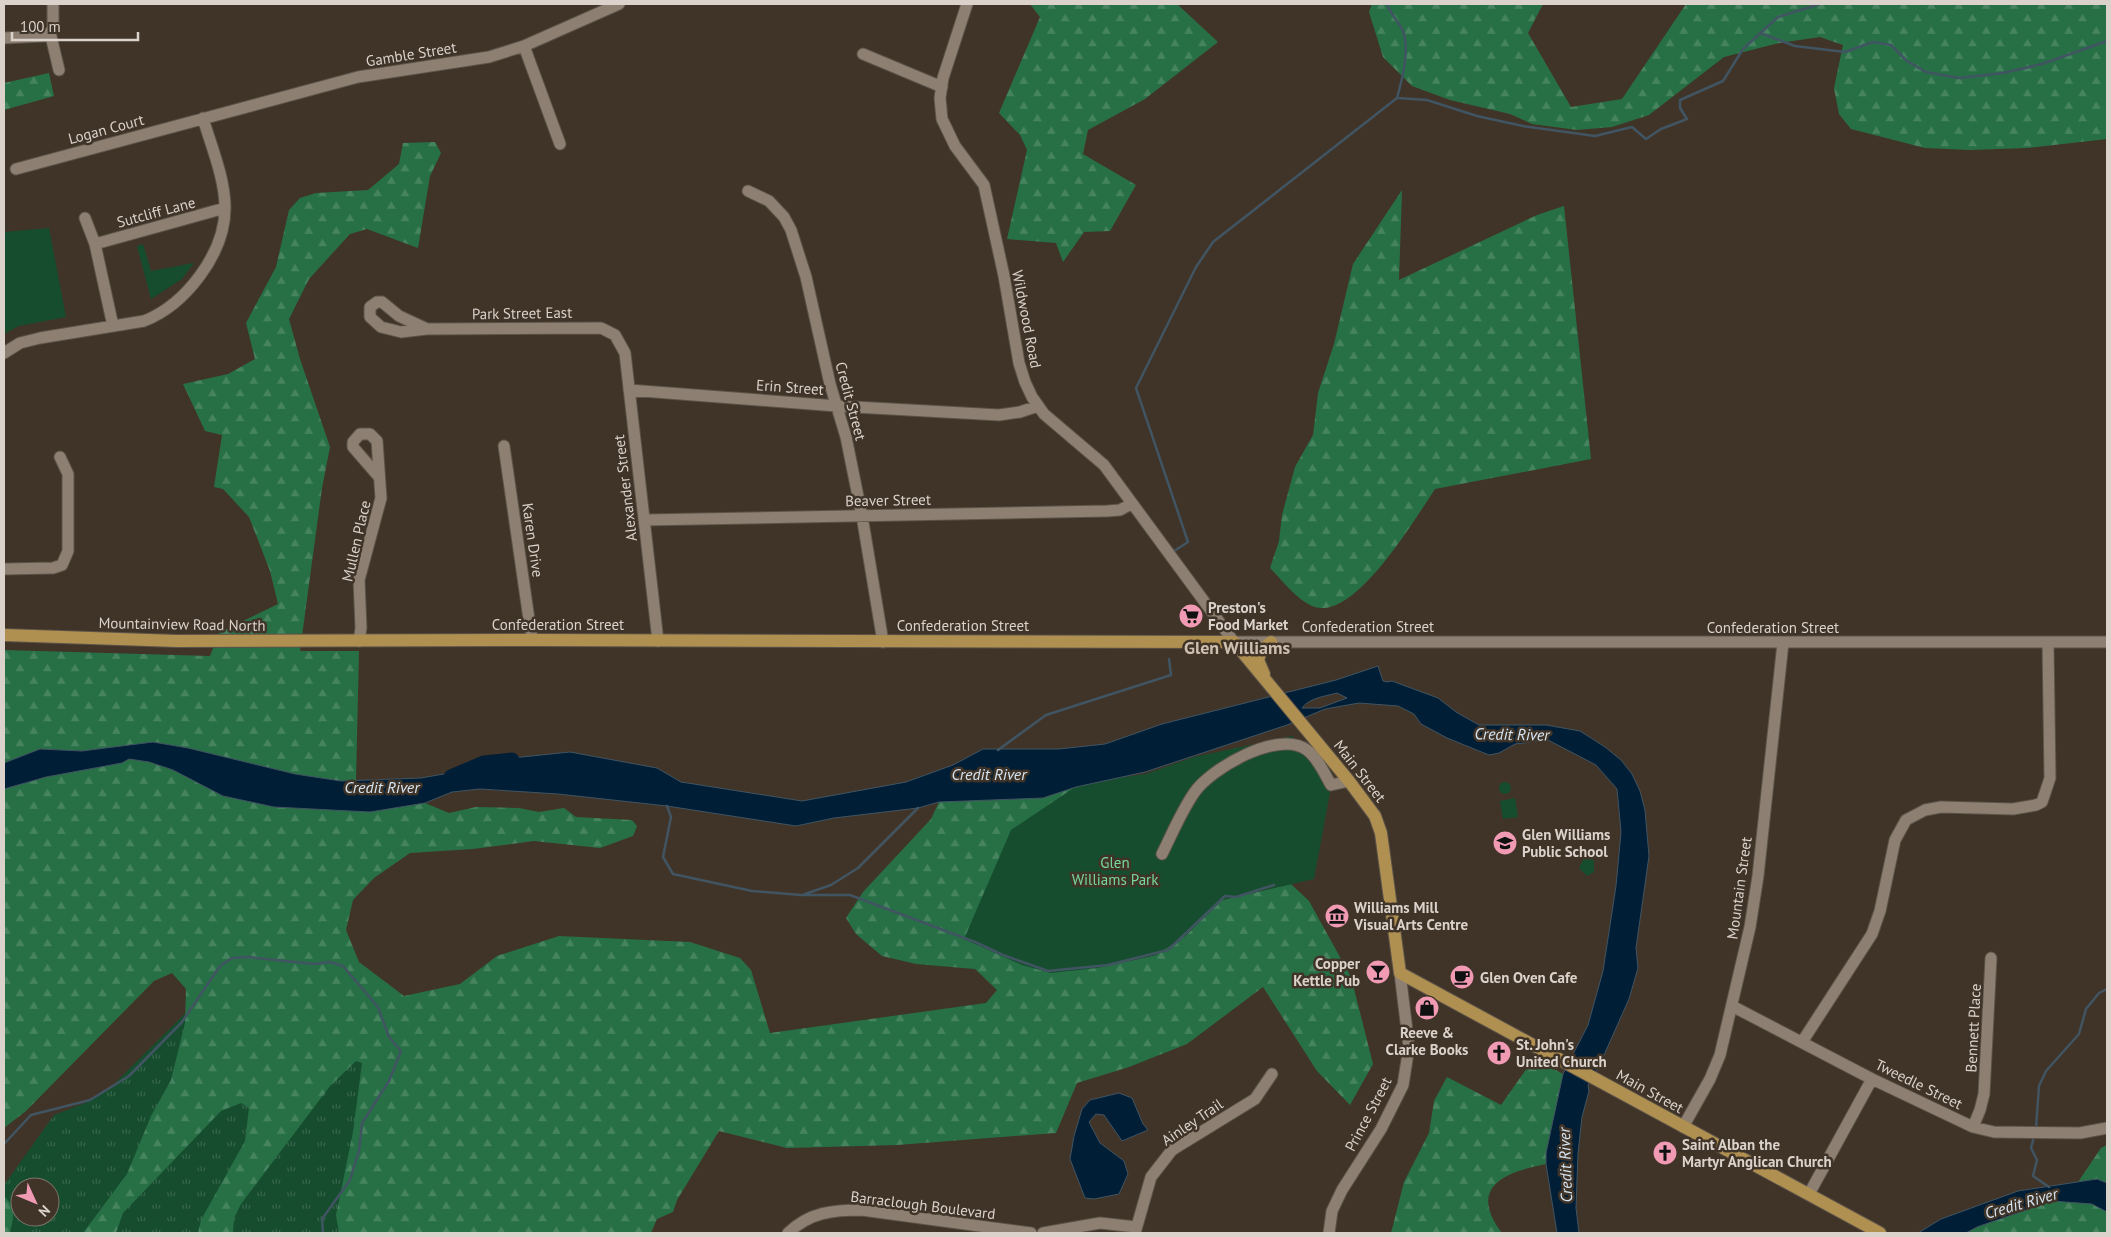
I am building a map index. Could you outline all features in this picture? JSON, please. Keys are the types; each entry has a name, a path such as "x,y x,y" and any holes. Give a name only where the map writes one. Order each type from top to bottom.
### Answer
{"main road":[{"name":"Mountainview Road North","path":"4,635 177,641 359,641"},
{"name":"Confederation Street","path":"359,641 1234,642"},
{"name":"Main Street","path":"1234,642 1375,816 1381,832 1400,973 1880,1233"},
{"path":"1271,642 1261,651 1258,660 1271,687"}],"street":[{"path":"4,38 45,36 52,29 53,4"},
{"name":"Gamble Street","path":"203,118 358,77 488,57 524,46 618,4"},
{"name":"Wildwood Road","path":"967,4 942,87 940,98 942,119 955,146 984,185 1004,276 1020,370 1024,382 1038,406 1052,421 1104,465 1234,642"},
{"path":"50,32 59,70"},
{"path":"524,46 560,144"},
{"path":"863,54 942,87"},
{"path":"4,353 20,343 40,338 144,321 156,316 196,282 207,267 215,248 222,229 225,208 222,185 203,118"},
{"name":"Logan Court","path":"16,169 203,118"},
{"name":"Credit Street","path":"748,191 770,202 791,230 806,277 830,384 846,437 862,516 883,642"},
{"name":"Sutcliff Lane","path":"95,244 225,208"},
{"path":"85,218 95,244 113,326"},
{"name":"Park Street East","path":"427,329 514,330 592,327 606,330 615,335"},
{"name":"Alexander Street","path":"615,335 625,353 658,641"},
{"name":"Erin Street","path":"629,390 999,416 1038,406"},
{"name":"Karen Drive","path":"504,446 532,640"},
{"path":"4,569 54,568 62,565 68,551 68,474 60,457"},
{"name":"Mullen Place","path":"359,641 361,628 359,580 379,509 381,498 379,477"},
{"name":"Beaver Street","path":"644,520 1107,511 1120,510 1131,504"},
{"name":"Confederation Street","path":"1234,642 2107,642"},
{"name":"Mountain Street","path":"1683,1127 1717,1063 1750,927 1758,876 1783,643"},
{"path":"1802,1042 1872,934 1880,911 1895,840 1906,820 1925,810 1941,807 2013,809 2036,805 2042,802 2050,778 2048,643"},
{"path":"1162,854 1194,793 1208,777 1251,752 1280,744 1290,744 1306,750 1318,763 1331,785 1348,781"},
{"name":"Bennett Place","path":"1973,1127 1984,1094 1991,958"},
{"name":"Prince Street","path":"1329,1233 1332,1211 1342,1190 1380,1129 1403,1086 1409,1047 1400,973"},
{"name":"Tweedle Street","path":"1732,1006 1872,1079 1973,1127 1994,1132 2080,1133 2107,1128"},
{"name":"Ainley Trail","path":"1136,1230 1151,1177 1172,1150 1255,1099 1272,1074"},
{"path":"1809,1194 1872,1079"},
{"name":"Barraclough Boulevard","path":"788,1233 810,1217 843,1210 862,1210 961,1229 1030,1233"},
{"path":"1042,1233 1100,1223 1136,1230"}],"green space":[{"path":"1030,4 1177,4 1218,42 1145,99 1088,130 1083,154 1136,185 1110,231 1084,232 1063,262 1056,243 1007,239 1027,150 1020,135 999,113 1040,17"},
{"path":"1372,4 1543,4 1528,33 1571,107 1622,99 1686,4 2107,4 2107,139 2027,148 1970,150 1925,148 1851,129 1839,114 1834,88 1843,45 1820,37 1779,43 1724,57 1649,115 1612,127 1577,130 1532,124 1510,114 1450,100 1412,86 1383,57 1369,12"},
{"path":"49,73 54,96 4,110 4,83"},
{"path":"435,142 441,153 430,176 418,248 367,229 350,234 309,279 289,319 300,359 330,447 322,488 300,651 359,651 356,780 341,781 295,774 188,748 153,742 82,751 40,749 4,763 4,650 210,656 219,633 278,604 270,571 249,517 223,489 214,487 222,435 205,431 183,384 228,374 255,359 246,323 276,267 289,210 300,198 316,193 368,190 399,164 403,143"},
{"path":"1402,190 1399,280 1537,215 1564,206 1591,459 1435,489 1387,559 1355,593 1339,604 1324,608 1316,607 1294,594 1270,568 1279,541 1282,515 1295,467 1313,435 1318,393 1334,344 1353,264"},
{"path":"49,228 66,317 19,326 4,334 4,232"},
{"path":"143,244 151,271 194,263 182,279 151,299 137,246"},
{"name":"Glen Williams Park","path":"1292,736 1333,776 1314,879 1222,900 1185,936 1156,955 1097,968 1051,973 1022,965 964,939 1011,830 1081,783 1146,774 1194,757"},
{"path":"129,759 149,762 173,770 223,796 274,807 370,812 425,803 449,813 476,807 519,808 539,812 564,808 576,817 632,820 637,826 633,836 600,848 534,841 473,849 410,853 374,878 353,900 346,930 359,962 404,996 460,984 497,956 559,936 690,942 740,958 751,970 770,1033 986,1003 997,990 975,969 916,964 882,956 856,934 846,918 863,892 931,819 939,802 1043,798 1075,787 1064,813 1052,933 1125,962 1156,955 1185,936 1222,900 1291,884 1309,901 1351,977 1373,1064 1350,1105 1317,1071 1263,987 1187,1044 1129,1067 1077,1083 1056,1133 897,1145 787,1148 719,1131 677,1200 673,1212 657,1219 651,1233 339,1233 336,1215 353,1132 362,1063 356,1061 330,1086 241,1204 234,1218 233,1233 198,1233 201,1220 245,1141 249,1108 241,1103 221,1111 123,1213 116,1233 83,1233 127,1174 151,1116 171,1080 185,1023 186,989 172,973 154,981 26,1111 4,1128 4,789 46,777 122,763"},
{"path":"1505,782 1511,788 1505,794 1499,788"},
{"path":"1515,798 1518,817 1503,819 1500,801"},
{"path":"1584,858 1594,860 1594,872 1587,876 1579,868"},
{"path":"207,992 419,1044 439,1233 4,1233 4,1185 54,1115 85,1103 112,1086"},
{"path":"1534,1058 1563,1074 1546,1153 1546,1164 1531,1167 1505,1177 1496,1184 1490,1193 1488,1204 1492,1217 1502,1233 1391,1233 1404,1182 1429,1133 1434,1101 1447,1077 1501,1105"},
{"path":"2107,1145 2107,1183 2097,1179 2078,1182 2101,1148"},
{"path":"4,1196 10,1203 11,1227 10,1233 4,1233"},
{"path":"2052,1201 2092,1204 2107,1212 2107,1233 1966,1233 1977,1227"}],"water":[{"name":"Credit River","path":"1378,666 1383,681 1392,681 1438,698 1456,712 1479,725 1546,725 1580,731 1621,760 1632,774 1640,791 1645,810 1649,856 1636,948 1638,968 1629,999 1600,1064 1588,1085 1589,1091 1582,1117 1578,1153 1576,1208 1579,1233 1557,1233 1546,1153 1563,1074 1588,1025 1603,971 1616,886 1621,832 1617,789 1596,765 1548,740 1515,744 1499,753 1489,755 1447,738 1421,724 1414,714 1398,706 1359,703 1325,709 1287,725 1145,772 1076,787 1043,798 939,802 918,808 834,818 796,826 667,806 558,794 480,789 452,792 425,803 370,812 274,807 223,796 173,770 149,762 129,759 122,763 46,777 4,789 4,763 40,749 82,751 153,742 188,748 295,774 341,781 421,778 466,770 502,759 570,752 657,768 681,782 802,801 906,782 953,765 983,749 1059,749 1105,744 1162,724 1336,680","holes":["1337,693 1347,698 1320,708 1302,708 1309,702 1323,696"]},
{"path":"1119,1093 1132,1098 1143,1124 1148,1130 1122,1141 1104,1115 1096,1114 1089,1122 1100,1143 1124,1161 1128,1174 1119,1194 1094,1199 1085,1198 1070,1159 1082,1109 1090,1100"},
{"name":"Credit River","path":"2097,1179 2107,1183 2107,1212 2092,1204 2052,1201 1977,1227 1966,1233 1918,1233 1941,1219 2018,1191"}],"waterway":[{"path":"1174,551 1188,542 1136,388 1196,267 1213,242 1397,98 1406,47 1403,31 1387,4"},
{"path":"1398,98 1427,100 1477,116 1523,126 1595,136 1632,127 1646,139 1661,129 1687,119 1680,108 1680,100 1723,81 1743,49 1778,17 1820,4"},
{"path":"1760,33 1795,46 1845,52 1873,42 1891,45 1907,61 1926,72 1959,78 2003,73 2042,64 2107,41"},
{"path":"998,750 1046,715 1171,675 1169,659"},
{"name":"Credit River","path":"451,777 484,763 512,760"},
{"path":"667,806 671,817 663,857 673,874 752,891 801,895 850,895 1048,971 1108,965 1168,950 1225,896 1236,897 1274,885"},
{"path":"805,894 831,885 858,868 918,808"},
{"path":"4,1144 31,1115 90,1100 129,1076 182,1022 220,966 232,958 248,957 314,964 330,962 343,966 378,1007 389,1037 401,1051 389,1081 362,1123 359,1151 350,1180 322,1219 323,1233"},
{"path":"2036,1128 2039,1086 2046,1071 2079,1034 2086,1009 2099,993 2107,989"},
{"path":"2034,1137 2031,1148 2037,1160 2033,1176 2049,1187"}],"place":[{"name":"Preston's Food Market","path":"1191,616"},
{"name":"Glen Williams Public School","path":"1505,843"},
{"name":"Williams Mill Visual Arts Centre","path":"1337,916"},
{"name":"Copper Kettle Pub","path":"1378,972"},
{"name":"Glen Oven Cafe","path":"1462,977"},
{"name":"Reeve & Clarke Books","path":"1427,1008"},
{"name":"St. John's United Church","path":"1499,1053"},
{"name":"Saint Alban the Martyr Anglican Church","path":"1665,1153"}],"district":[{"name":"Glen Williams","path":"1237,647"}]}
